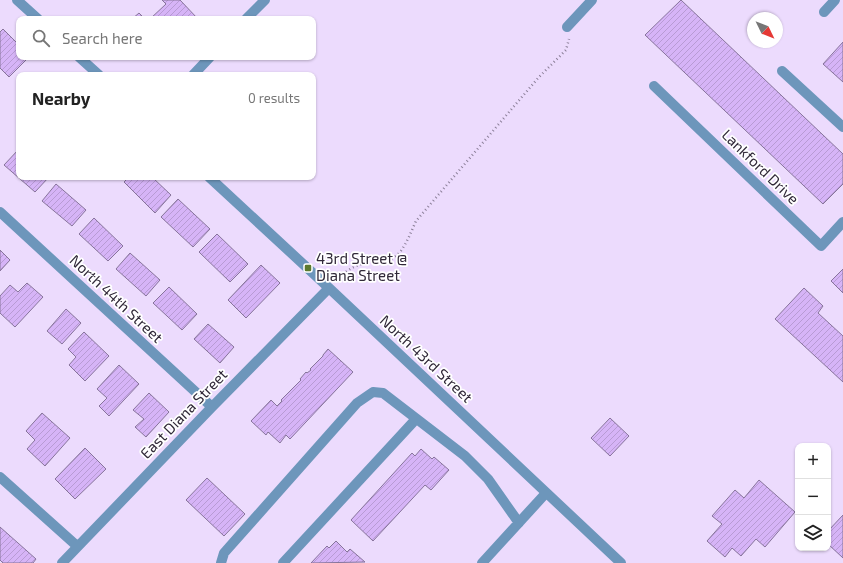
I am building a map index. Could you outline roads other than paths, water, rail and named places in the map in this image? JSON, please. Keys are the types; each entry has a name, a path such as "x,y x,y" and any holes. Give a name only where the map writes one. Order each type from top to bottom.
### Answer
{"street":[{"path":"18,0 35,16"},
{"path":"249,16 265,0"},
{"path":"567,27 592,0"},
{"path":"824,12 835,0"},
{"path":"82,60 96,72"},
{"path":"196,72 207,60"},
{"path":"782,71 843,127"},
{"name":"Lankford Drive","path":"654,86 820,246 843,222"},
{"name":"North 43rd Street","path":"212,180 621,563"},
{"name":"North 44th Street","path":"0,212 212,407"},
{"name":"East Diana Street","path":"62,563 329,288"},
{"path":"221,563 224,553 357,403 372,392 383,393 465,456 488,479 519,522"},
{"path":"283,563 416,419"},
{"path":"0,477 77,546"},
{"path":"482,563 546,493"}],"place":[{"name":"43rd Street @ Diana Street","path":"308,268"}]}
